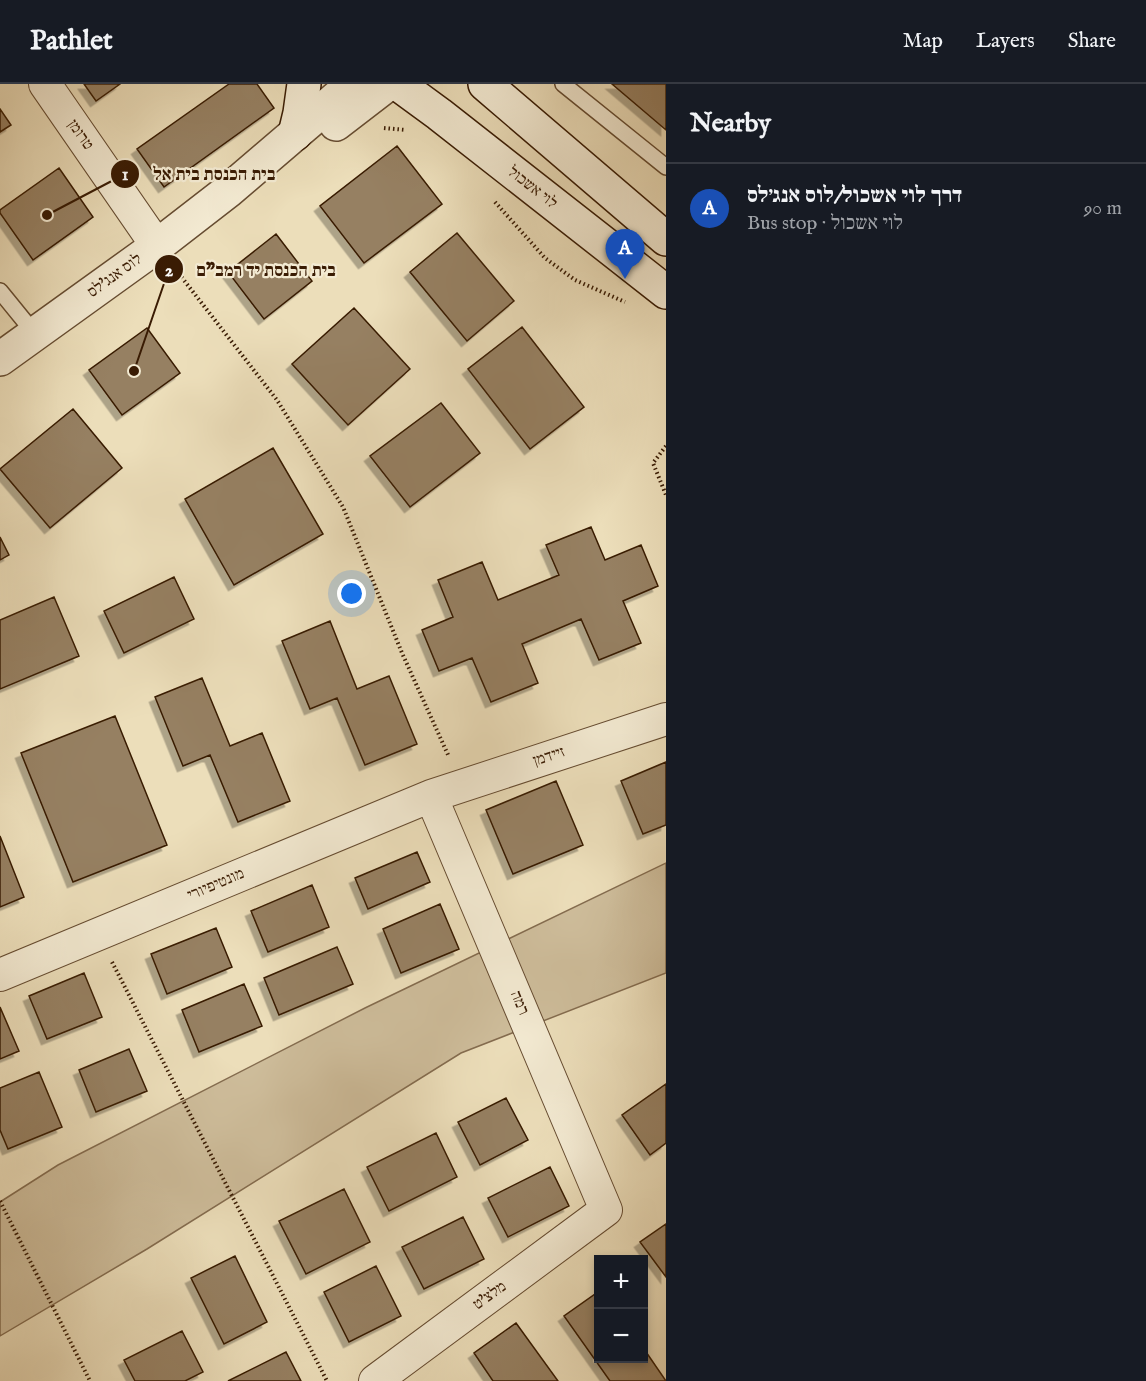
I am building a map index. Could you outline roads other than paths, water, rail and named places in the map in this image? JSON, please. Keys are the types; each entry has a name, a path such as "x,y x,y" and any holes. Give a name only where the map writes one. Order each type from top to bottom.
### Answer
{"street":[{"name":"טרומן","path":"45,84 157,246"},
{"path":"295,134 304,84"},
{"name":"לוס אנג'לס","path":"0,359 157,246 228,191 295,134 354,97 388,84"},
{"name":"לוי אשכול","path":"398,84 666,292"},
{"path":"485,84 666,239"},
{"name":"לוס אנג'לס","path":"228,191 305,147 354,97"},
{"name":"זיידמן","path":"431,796 666,719"},
{"name":"מונטיפיורי","path":"0,975 431,796"},
{"name":"רמה","path":"431,796 606,1210"},
{"name":"מלצ'ט","path":"375,1381 606,1210"}],"lane":[{"path":"562,84 666,167"},
{"path":"0,291 35,334"}],"place":[{"name":"בית הכנסת בית אל","path":"47,215"},
{"name":"דרך לוי אשכול/לוס אנג׳לס","path":"625,279"},
{"name":"בית הכנסת יד רמב\"ם","path":"134,371"}]}
